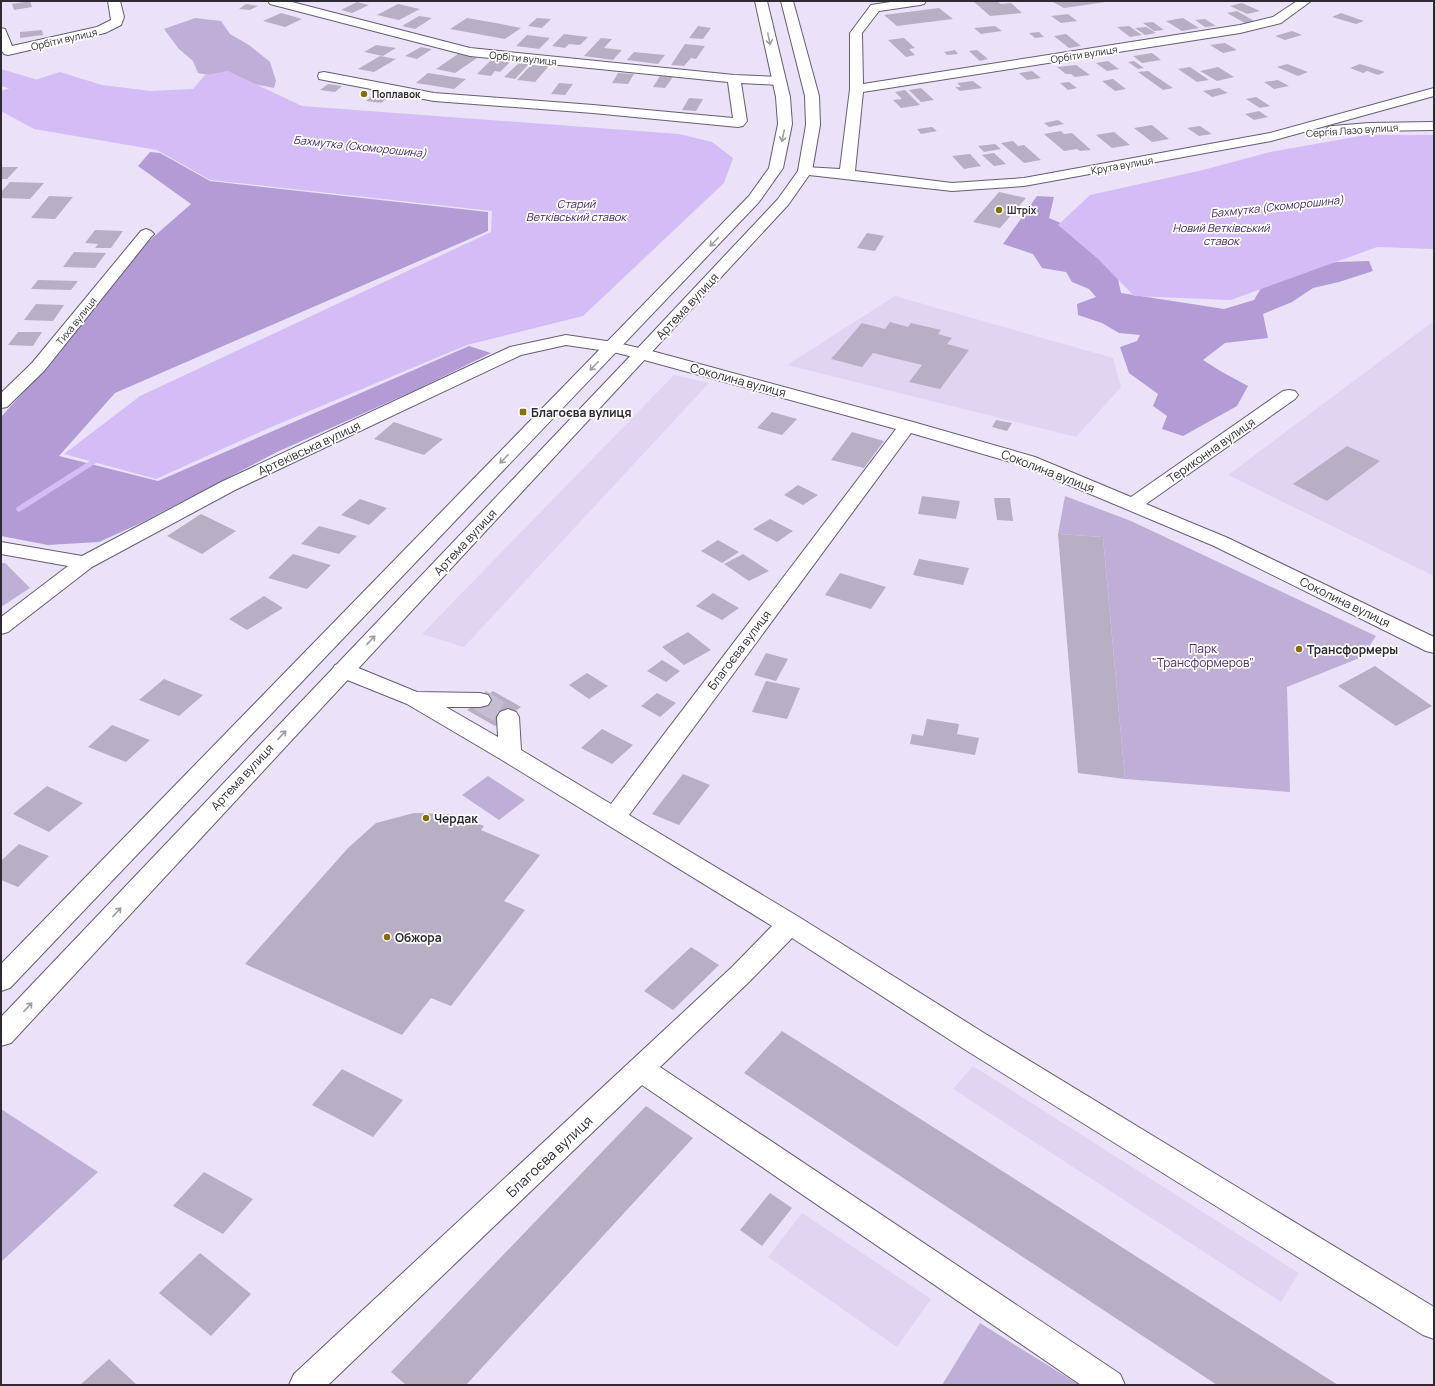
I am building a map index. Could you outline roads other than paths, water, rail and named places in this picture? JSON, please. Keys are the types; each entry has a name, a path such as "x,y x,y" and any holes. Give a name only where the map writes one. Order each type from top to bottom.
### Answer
{"street":[{"name":"Орбіти вулиця","path":"1,32 8,51 101,30 117,22 118,17 114,1"},
{"name":"Орбіти вулиця","path":"274,1 470,52 734,79 778,81"},
{"name":"Артема вулиця","path":"1,981 754,199 776,168 785,124 783,97 778,81 761,1"},
{"name":"Артема вулиця","path":"1,1035 642,354 783,202 805,172 813,125 812,96 787,1"},
{"path":"847,174 857,89 856,33 875,8 920,1"},
{"name":"Орбіти вулиця","path":"857,89 1240,29 1277,20 1305,1"},
{"path":"324,76 434,97 585,108 738,123 740,121 734,79"},
{"name":"Крута вулиця","path":"805,172 847,174 952,187 1024,182 1270,137 1434,92"},
{"name":"Сергія Лазо вулиця","path":"1270,137 1369,127 1434,126"},
{"name":"Тиха вулиця","path":"1,403 38,367 146,234"},
{"name":"Артеківська вулиця","path":"1,627 84,563 228,486 516,350 566,340 613,347 642,354"},
{"name":"Соколина вулиця","path":"642,354 907,426 1028,461 1221,542 1434,646"},
{"name":"Териконна вулиця","path":"1132,505 1289,395"},
{"name":"Благоєва вулиця","path":"615,817 907,426"},
{"path":"1,548 84,563"},
{"path":"343,670 415,699 510,754 790,924 974,1041 1434,1324"},
{"path":"415,699 480,700"},
{"path":"508,717 510,754"},
{"name":"Благоєва вулиця","path":"305,1385 741,974 790,924"},
{"path":"641,1069 1109,1385"}],"water":[{"name":"Старий Ветківський ставок","path":"228,71 302,106 679,134 712,142 733,158 724,183 583,316 467,345 269,428 156,479 64,454 140,396 491,232 492,211 210,180 157,150 34,129 1,111 1,91 60,72 102,85 150,91 193,89 205,75"},
{"name":"Новий Ветківський ставок","path":"1366,135 1434,135 1434,249 1377,247 1231,300 1134,296 1098,259 1058,225 1090,195 1203,170 1270,152"}],"waterway":[{"name":"Бахмутка (Скоморошина)","path":"1,77 82,102"},
{"path":"19,509 93,462"}],"tunnel":[{"path":"480,700 508,717"}],"place":[{"name":"Поплавок","path":"364,94"},
{"name":"Штріх","path":"999,210"},
{"name":"Благоєва вулиця","path":"523,412"},
{"name":"Трансформеры","path":"1299,649"},
{"name":"Чердак","path":"426,818"},
{"name":"Обжора","path":"387,937"}],"park label":[{"name":"Парк \"Трансформеров\"","path":"1203,655"}]}
